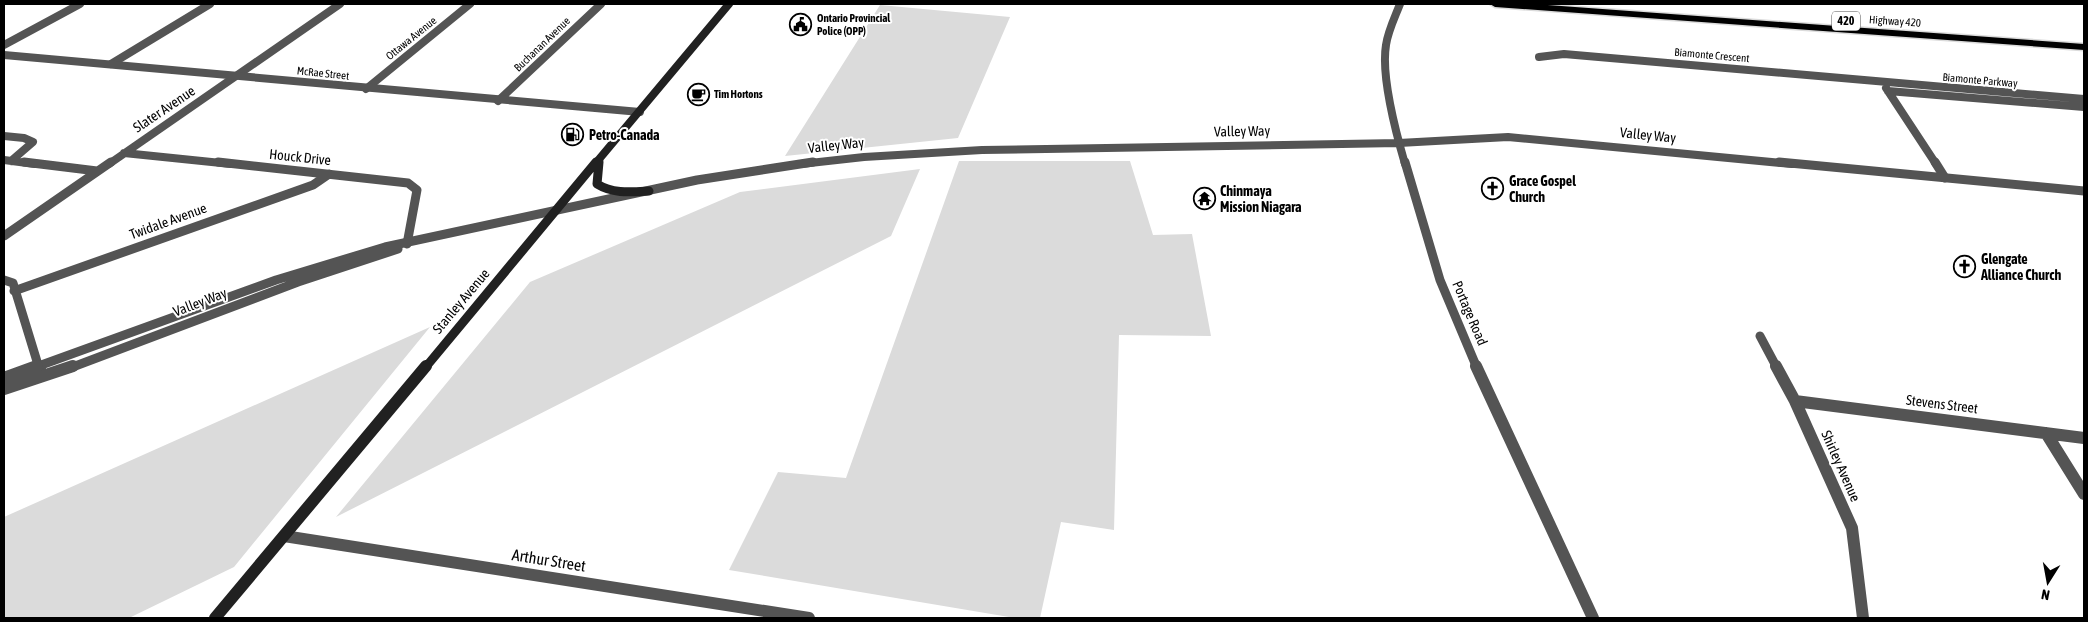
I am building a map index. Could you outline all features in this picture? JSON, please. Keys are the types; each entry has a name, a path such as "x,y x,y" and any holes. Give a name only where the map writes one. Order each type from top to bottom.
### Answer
{"highway":[{"name":"Highway 420","path":"1495,4 2084,47"},
{"name":"Highway 420","path":"1608,4 2084,36"}],"main road":[{"name":"Stanley Avenue","path":"215,618 729,4"},
{"path":"600,158 596,175 597,184 622,192 649,191"}],"street":[{"path":"4,45 80,4"},
{"path":"111,64 210,4"},
{"name":"Slater Avenue","path":"4,236 340,4"},
{"name":"Ottawa Avenue","path":"366,89 470,4"},
{"name":"Buchanan Avenue","path":"498,101 601,4"},
{"name":"Portage Road","path":"1400,6 1386,42 1384,59 1399,143 1440,280 1474,362 1593,618"},
{"name":"McRae Street","path":"4,55 237,75 498,101 640,112"},
{"name":"Biamonte Crescent","path":"1539,57 1574,55 1845,77 1883,83"},
{"path":"1883,83 1944,178"},
{"name":"Biamonte Parkway","path":"1883,83 2084,99"},
{"name":"Biamonte Parkway","path":"1888,91 2084,107"},
{"path":"4,136 24,138 33,142 8,161"},
{"name":"Valley Way","path":"4,390 41,372 289,285 387,254 407,244 556,210 779,166 917,153 1399,143 1508,137 2084,191"},
{"name":"Houck Drive","path":"124,153 396,180 408,183 417,190 407,244"},
{"path":"8,161 97,171"},
{"name":"Twidale Avenue","path":"14,290 313,185 329,174"},
{"path":"4,280 13,283 41,372"},
{"name":"Shirley Avenue","path":"1760,336 1795,401 1852,528 1863,618"},
{"name":"Valley Way","path":"4,378 41,372"},
{"name":"Stevens Street","path":"1795,401 2084,438"},
{"path":"2046,433 2084,494"},
{"name":"Arthur Street","path":"284,536 804,618"}],"shaded area":[{"path":"880,5 1010,17 958,138 785,156"},
{"path":"959,161 1130,161 1153,235 1192,234 1211,336 1119,335 1114,530 1061,522 1040,618 1015,618 729,570 778,472 846,478"},
{"path":"920,169 891,236 336,517 530,282 740,192"},
{"path":"430,327 234,567 129,618 4,618 4,517"}],"place":[{"name":"Ontario Provincial Police (OPP)","path":"801,24"},
{"name":"Tim Hortons","path":"698,94"},
{"name":"Petro-Canada","path":"573,135"},
{"name":"Grace Gospel Church","path":"1493,189"},
{"name":"Chinmaya Mission Niagara","path":"1204,199"},
{"name":"Glengate Alliance Church","path":"1965,267"}]}
